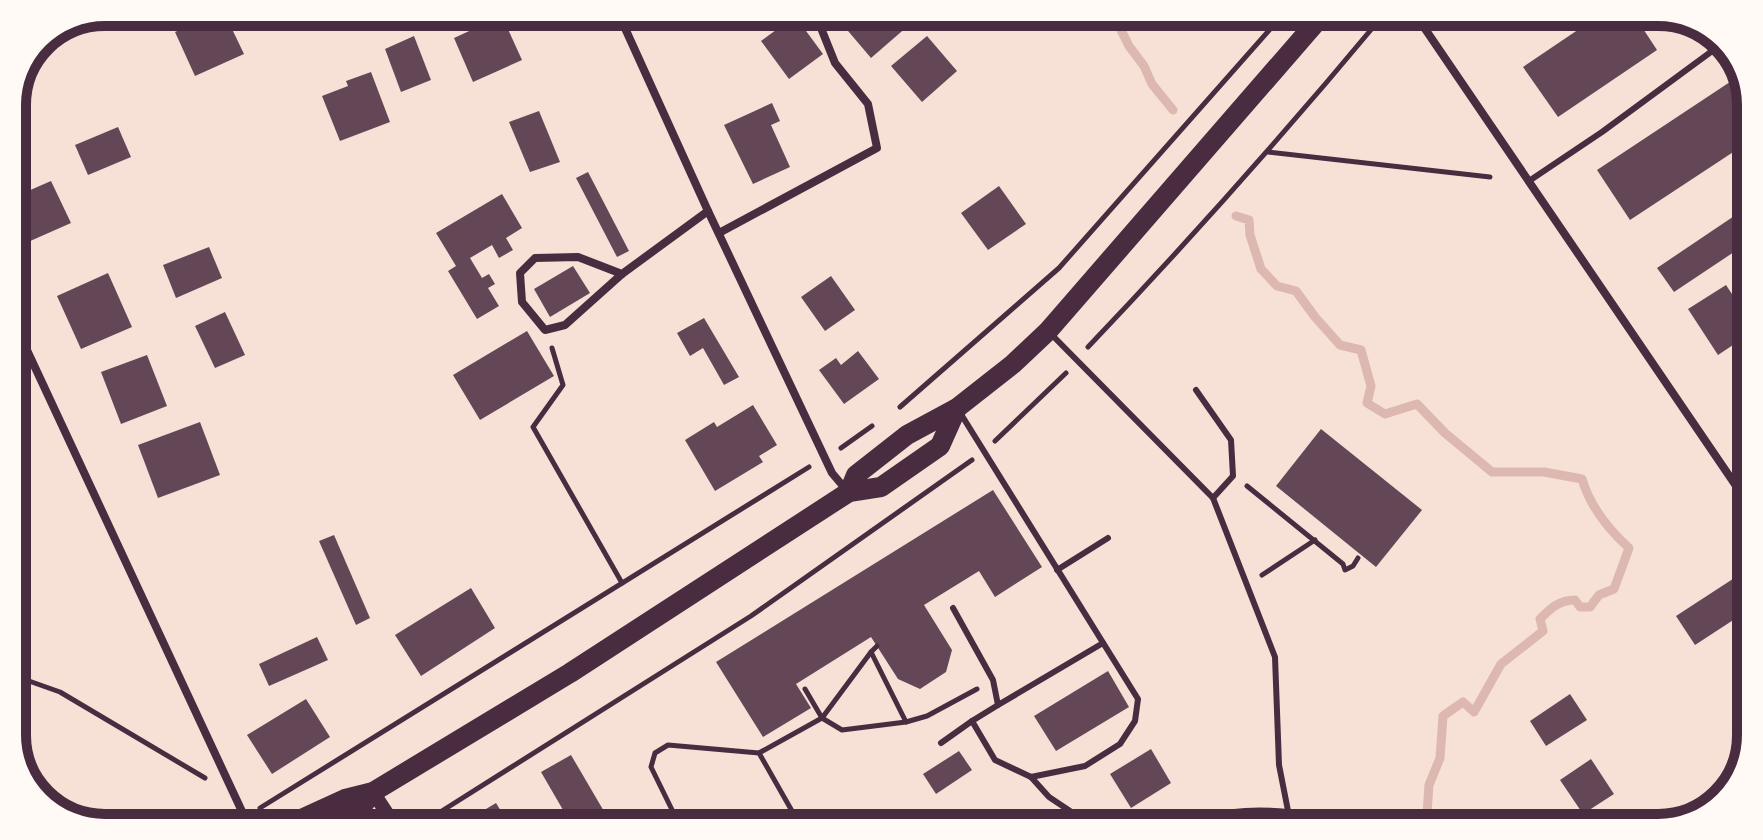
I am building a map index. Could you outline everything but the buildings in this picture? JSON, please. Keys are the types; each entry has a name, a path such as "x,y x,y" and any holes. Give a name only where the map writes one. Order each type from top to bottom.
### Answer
{"main road":[{"path":"312,814 373,792 559,680 849,492 881,487 940,446 957,408 1013,364 1048,331 1313,26"},
{"path":"356,814 373,792"}],"street":[{"path":"624,26 832,473 849,492"},
{"path":"719,233 877,148 868,104 835,63 821,28 823,26"},
{"path":"1423,26 1737,487"},
{"path":"622,274 578,257 535,258 520,273 522,302 545,330 565,325 622,274 708,211"},
{"path":"26,348 243,814"},
{"path":"373,792 387,814"}],"lane":[{"path":"1529,181 1714,50"},
{"path":"1048,331 1213,498 1275,657 1279,765 1288,812 1255,809 1214,814"},
{"path":"1196,390 1231,440 1233,476 1213,498"},
{"path":"957,408 1138,699 1135,721 1120,744 1085,766 1031,777"},
{"path":"1057,570 1108,538"},
{"path":"953,608 993,680 998,705"},
{"path":"941,743 972,721 1103,643"},
{"path":"972,721 995,760 1031,777 1049,797 1074,814"}],"path":[{"path":"896,410 1059,268 1273,26"},
{"path":"1085,350 1267,152 1374,26"},
{"path":"1267,152 1490,177"},
{"path":"545,330 563,385 533,427 622,583"},
{"path":"1000,437 1064,375"},
{"path":"844,446 883,419"},
{"path":"437,814 751,616 970,461"},
{"path":"269,802 801,472"},
{"path":"1233,476 1315,540 1343,564 1345,570 1353,566 1358,558"},
{"path":"1247,585 1315,540"},
{"path":"674,814 651,767 655,753 668,745 759,753 822,718 877,646"},
{"path":"871,652 906,722"},
{"path":"26,680 60,692 235,796"},
{"path":"805,689 822,718 842,730 906,722 927,716 993,680"},
{"path":"759,753 792,814"}],"waterway":[{"path":"1119,26 1152,84 1173,110"},
{"path":"1236,216 1249,220 1250,235 1261,269 1277,286 1296,291 1340,345 1361,350 1371,386 1367,403 1385,414 1417,404 1445,433 1492,472 1544,472 1582,479 1601,516 1629,548 1614,589 1599,595 1590,607 1580,607 1575,600 1564,601 1552,608 1540,619 1543,631 1501,664 1474,712 1463,702 1443,716 1440,758 1429,785 1426,814"}]}
